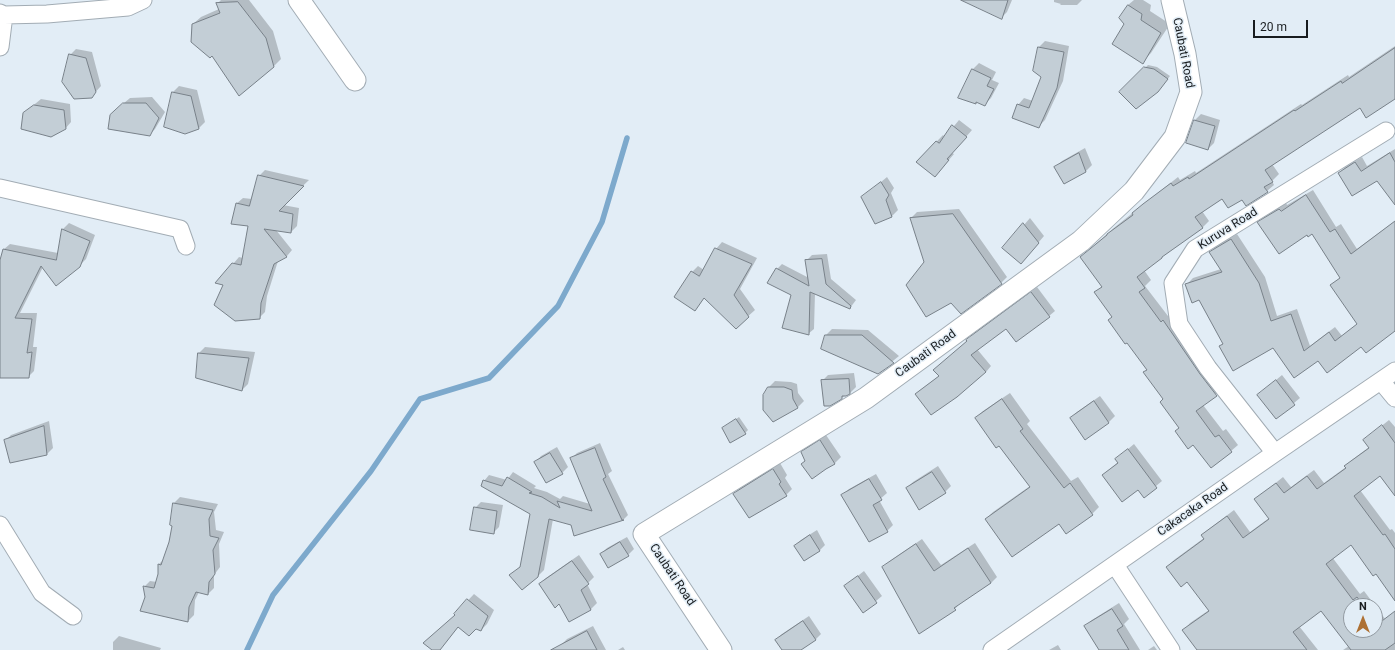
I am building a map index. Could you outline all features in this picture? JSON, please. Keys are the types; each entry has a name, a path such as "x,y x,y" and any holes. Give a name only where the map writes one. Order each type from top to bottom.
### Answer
{"street":[{"path":"0,47 2,14 47,14 128,7 143,0"},
{"path":"299,0 355,80"},
{"name":"Caubati Road","path":"721,650 644,534 866,398 1081,241 1134,191 1175,137 1191,92 1185,54 1172,0"},
{"name":"Kuruva Road","path":"1275,453 1208,368 1179,324 1173,283 1195,249 1386,131"},
{"path":"0,188 180,229 186,246"},
{"name":"Cakacaka Road","path":"992,650 1275,453 1395,372"},
{"path":"1381,381 1395,398"},
{"path":"0,524 42,594 72,616"},
{"path":"1115,564 1171,650"}],"building":[{"path":"961,0 1008,0 1002,19"},
{"path":"238,2 266,38 274,67 239,96 212,56 210,58 191,42 192,24 220,13 216,3"},
{"path":"1128,5 1142,14 1141,20 1161,33 1143,64 1112,44 1124,24 1119,18"},
{"path":"1038,47 1064,52 1057,88 1039,128 1012,118 1017,104 1029,108 1041,77 1033,71"},
{"path":"1395,48 1395,99 1366,118 1360,108 1265,170 1273,182 1264,187 1268,192 1246,206 1242,200 1228,208 1222,199 1195,217 1203,228 1137,277 1145,288 1139,292 1161,322 1163,320 1217,396 1196,411 1215,437 1219,435 1232,452 1211,468 1193,445 1188,449 1175,431 1179,428 1160,402 1163,399 1143,372 1147,370 1127,343 1125,344 1108,320 1112,317 1094,292 1102,287 1080,257 1107,234 1133,215 1132,213 1143,204 1171,183 1173,186 1188,177 1189,179 1294,110 1295,111 1341,81 1342,83"},
{"path":"69,54 86,58 96,92 92,98 74,99 62,82"},
{"path":"1144,67 1154,69 1168,79 1158,92 1136,109 1119,92"},
{"path":"972,69 991,78 987,86 994,89 985,106 976,102 976,104 958,98"},
{"path":"172,92 191,96 199,129 185,134 164,127"},
{"path":"123,103 146,103 159,118 150,136 108,129 110,115"},
{"path":"34,105 64,110 66,129 51,137 21,129 23,113"},
{"path":"1194,120 1215,126 1208,150 1186,143"},
{"path":"952,125 967,137 947,159 949,160 935,177 916,162 936,141 939,143"},
{"path":"1079,153 1086,172 1064,184 1054,167"},
{"path":"1390,153 1395,162 1395,205 1377,181 1352,196 1338,173 1355,162 1361,171"},
{"path":"258,175 304,186 279,211 293,214 291,233 264,229 287,257 274,264 261,303 260,319 235,321 214,305 223,285 215,283 232,263 241,265 248,226 231,224 236,203 249,206"},
{"path":"881,182 889,195 886,200 892,217 875,224 861,197"},
{"path":"1306,195 1330,232 1335,229 1351,254 1395,221 1395,331 1366,353 1361,347 1327,373 1318,361 1294,378 1273,348 1233,371 1219,346 1223,344 1199,300 1192,303 1185,284 1222,272 1209,252 1231,239 1259,283 1271,321 1291,314 1304,351 1329,332 1335,341 1357,324 1330,285 1340,278 1312,234 1308,237 1307,235 1279,254 1257,222 1279,209 1281,211"},
{"path":"953,214 1002,284 961,314 951,303 926,317 906,285 924,262 910,218"},
{"path":"1023,223 1039,243 1021,264 1002,248"},
{"path":"62,229 90,241 80,267 56,286 41,266 15,318 32,319 27,353 32,352 29,378 0,378 0,260 3,249 56,260"},
{"path":"715,248 752,264 734,295 749,317 736,329 704,298 695,311 674,297 691,271 699,276"},
{"path":"822,259 826,284 851,306 850,309 810,292 809,335 782,328 791,295 767,283 776,268 809,286 805,260"},
{"path":"1031,292 1050,317 1016,342 1006,329 971,355 986,372 957,397 931,415 915,394 939,376 933,370 967,341 966,340"},
{"path":"825,335 862,335 894,363 878,374 821,349"},
{"path":"198,353 249,358 242,391 196,378"},
{"path":"849,379 850,394 842,396 842,399 830,406 824,406 821,380"},
{"path":"1276,380 1295,405 1276,419 1257,395"},
{"path":"768,387 784,387 792,390 793,399 798,408 773,422 763,410 763,395"},
{"path":"1002,399 1023,429 1020,431 1064,488 1070,483 1093,515 1066,534 1059,524 1012,557 985,519 1030,487 999,446 996,448 975,418"},
{"path":"1094,401 1109,423 1085,440 1070,418"},
{"path":"736,419 746,434 730,443 722,428"},
{"path":"1382,425 1395,443 1395,496 1380,476 1354,496 1383,535 1385,534 1395,549 1395,601 1376,574 1373,576 1351,545 1326,564 1352,598 1343,598 1343,638 1383,638 1383,620 1395,611 1395,643 1385,650 1351,650 1321,611 1293,632 1307,650 1197,650 1182,630 1209,611 1187,582 1181,587 1166,567 1204,539 1201,535 1227,516 1243,538 1269,519 1254,499 1276,483 1284,493 1307,476 1317,489 1346,468 1344,466 1369,448 1363,440"},
{"path":"44,426 47,455 10,463 4,440"},
{"path":"820,440 835,464 812,479 801,464 805,461 801,452"},
{"path":"595,448 606,477 603,479 622,520 624,520 574,536 571,525 549,519 538,577 522,590 509,575 520,567 530,514 481,486 483,480 502,486 507,477 532,492 529,493 542,497 560,508 557,501 592,511 570,458"},
{"path":"1128,449 1157,488 1144,498 1138,490 1122,502 1102,475 1118,463 1115,459"},
{"path":"550,453 563,474 546,483 534,462"},
{"path":"773,469 781,482 779,484 787,496 749,518 733,494"},
{"path":"932,472 946,493 919,510 906,488"},
{"path":"869,479 882,500 873,505 888,532 869,542 841,495"},
{"path":"173,503 213,510 209,519 210,536 219,538 213,550 215,574 209,582 208,595 196,592 189,607 188,622 140,611 145,597 143,586 154,588 158,574 158,564 161,565 169,542 172,526 170,525"},
{"path":"474,507 497,511 494,534 470,530"},
{"path":"810,535 820,551 804,561 794,546"},
{"path":"620,542 629,556 608,568 600,554"},
{"path":"916,544 934,571 968,548 991,583 954,608 956,610 919,634 882,567"},
{"path":"572,561 589,584 581,590 591,610 569,622 559,604 555,608 539,584"},
{"path":"858,576 877,603 863,613 844,586"},
{"path":"467,599 488,616 481,631 476,629 469,636 458,627 440,650 432,650 423,643 455,615 454,614"},
{"path":"1112,609 1123,626 1117,630 1129,650 1099,650 1084,626"},
{"path":"803,621 816,640 801,650 782,650 775,640"},
{"path":"587,631 597,650 551,650"}],"waterway":[{"path":"247,650 273,595 371,471 420,399 489,378 558,306 602,222 627,138"}]}
